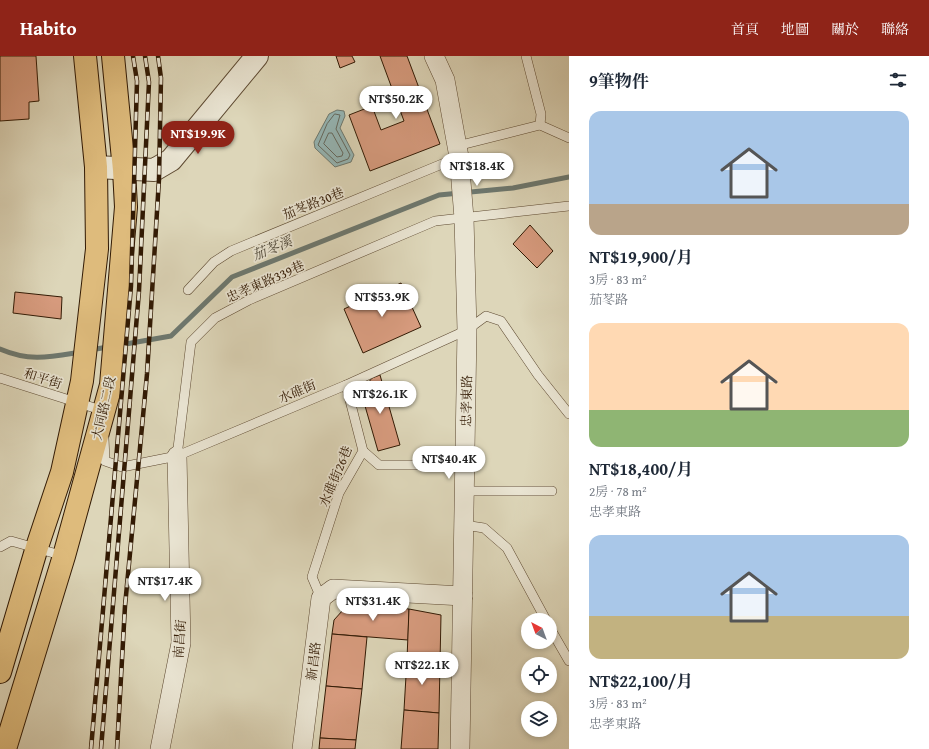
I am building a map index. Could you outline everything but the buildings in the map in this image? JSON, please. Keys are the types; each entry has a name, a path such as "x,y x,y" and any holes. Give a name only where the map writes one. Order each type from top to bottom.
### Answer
{"main road":[{"name":"大同路二段","path":"0,672 37,547 62,472 82,381 97,248 96,167 85,56"},
{"name":"大同路二段","path":"5,749 64,556 111,385 126,207 113,56"}],"street":[{"path":"96,167 124,170 154,170 171,160 257,56"},
{"name":"忠孝東路","path":"434,56 445,80 459,156 464,215 467,330 460,749"},
{"name":"南昌街","path":"160,749 181,643 177,456"},
{"path":"321,598 333,589 463,596"},
{"name":"新昌路","path":"302,749 321,598"}],"lane":[{"path":"526,56 541,114 540,125 569,138"},
{"name":"茄苳路30巷","path":"188,290 214,262 231,251 459,156 540,125"},
{"name":"忠孝東路339巷","path":"177,456 191,342 215,318 249,300 435,221 464,215 569,206"},
{"name":"水碓街","path":"104,411 105,461 122,467 177,456 346,385 467,330 486,316 501,321 538,375 569,414"},
{"name":"和平街","path":"0,378 78,403"},
{"name":"水碓街26巷","path":"321,598 312,577 339,493 363,451 346,385"},
{"path":"78,403 104,411"},
{"path":"363,451 379,465 465,465"},
{"path":"465,491 552,492"},
{"path":"464,525 484,528 507,548 542,613"},
{"path":"0,547 12,541 64,556"},
{"path":"557,639 567,654"}],"water":[{"path":"337,110 344,111 345,116 340,128 354,155 351,162 335,167 315,148 314,142 329,114"}],"waterway":[{"name":"茄苳溪","path":"120,345 171,336 232,277 439,195 513,188 569,177"},
{"name":"茄苳溪","path":"90,350 108,347"},
{"name":"茄苳溪","path":"0,349 21,356 31,357 50,357 81,352"}],"railway":[{"path":"91,749 131,286 137,81 133,56"},
{"path":"101,749 139,291 149,82 145,56"},
{"path":"117,749 125,606 147,374 159,179 161,78 158,56"}]}
